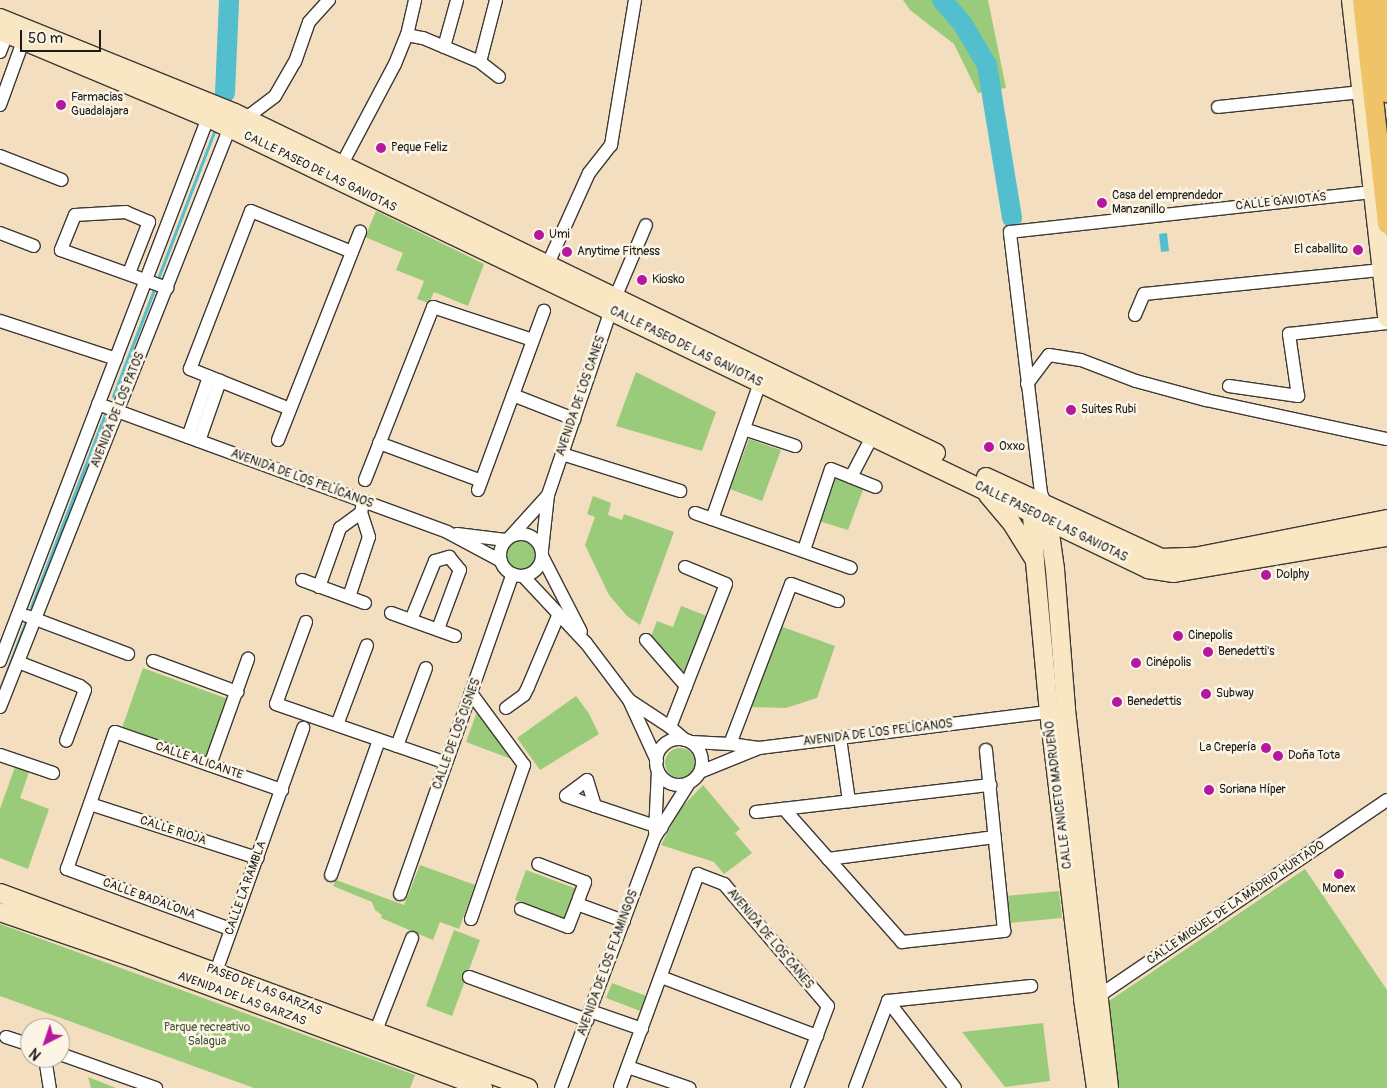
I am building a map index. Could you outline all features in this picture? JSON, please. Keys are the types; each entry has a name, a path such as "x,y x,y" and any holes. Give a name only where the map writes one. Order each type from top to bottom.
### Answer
{"main road":[{"path":"1351,0 1387,318"},
{"path":"1353,22 1356,0"},
{"path":"1362,0 1387,224"},
{"path":"1377,0 1383,27"},
{"path":"1384,0 1383,27 1387,92"},
{"name":"CALLE PASEO DE LAS GAVIOTAS","path":"4,26 342,164 547,266 613,304 760,383 875,431 983,489 1040,507 1080,536 1148,569 1174,573 1387,537"},
{"name":"CALLE PASEO DE LAS GAVIOTAS","path":"237,120 875,431 1040,507 1161,558 1194,557 1387,519"},
{"path":"983,489 1011,522 1035,562"},
{"name":"CALLE ANICETO MADRUEÑO","path":"1040,507 1052,549 1058,711"},
{"name":"CALLE ANICETO MADRUEÑO","path":"1040,507 1035,562 1058,711 1092,997 1109,1088"},
{"path":"1052,549 1065,541 1080,536"},
{"name":"PASEO DE LAS GARZAS","path":"0,893 213,979 375,1033 528,1088"},
{"name":"AVENIDA DE LAS GARZAS","path":"0,912 213,979 483,1088"},
{"name":"CALLE ANICETO MADRUEÑO","path":"1092,997 1096,1088"}],"street":[{"path":"237,120 275,96 295,62 309,22 329,0"},
{"path":"342,164 395,64 407,36 415,0"},
{"path":"444,47 457,0"},
{"path":"480,62 496,0"},
{"path":"547,266 589,173 611,145 635,0"},
{"path":"0,52 4,26"},
{"path":"0,106 26,35"},
{"path":"407,36 423,38 480,62 499,77"},
{"path":"1218,107 1360,92"},
{"name":"AVENIDA DE LOS PATOS","path":"0,661 210,110"},
{"name":"AVENIDA DE LOS PATOS","path":"0,708 34,618 167,288 237,120"},
{"path":"0,156 62,180"},
{"name":"CALLE GAVIOTAS","path":"1027,384 1010,232 1373,192"},
{"path":"290,409 190,370 251,211 352,252"},
{"path":"129,273 149,222 126,212 75,215 61,250 167,288"},
{"name":"AVENIDA DE LOS CANES","path":"542,553 548,495 613,304 646,225"},
{"path":"278,440 360,232"},
{"path":"0,233 34,246"},
{"path":"1135,316 1144,294 1382,270"},
{"path":"365,480 433,307 533,340"},
{"path":"379,443 480,486 544,311"},
{"path":"0,321 116,359"},
{"path":"1229,386 1298,396 1289,334 1387,323"},
{"path":"1040,507 1027,384 1049,354 1080,360 1136,381 1206,400 1387,439"},
{"path":"193,439 214,379"},
{"path":"712,519 760,383"},
{"path":"513,395 574,419"},
{"name":"AVENIDA DE LOS PELÍCANOS","path":"98,404 193,439 362,507 454,535 502,561"},
{"path":"744,429 795,446"},
{"path":"851,477 875,431"},
{"path":"562,454 680,491"},
{"path":"804,550 831,469 876,487"},
{"name":"AVENIDA DE LOS CANES","path":"509,538 548,495"},
{"path":"319,587 340,528 362,507"},
{"path":"349,597 369,537 362,507"},
{"path":"695,513 851,568"},
{"path":"586,643 535,539 530,536 517,534 509,538 501,549 502,561 586,643 629,700 696,747 702,759 700,772"},
{"path":"449,558 454,535 509,538"},
{"path":"518,575 536,570 542,553"},
{"path":"411,620 435,561 449,558"},
{"path":"438,629 460,570 449,558"},
{"path":"670,727 726,584 685,567"},
{"name":"CALLE DE LOS CISNES","path":"400,894 471,693 518,575"},
{"path":"302,580 365,603"},
{"path":"730,744 791,584 838,601"},
{"path":"19,612 128,654"},
{"path":"391,613 456,636"},
{"path":"506,708 524,695 558,616"},
{"path":"306,622 276,704 446,763"},
{"path":"646,640 686,686"},
{"path":"337,726 367,644"},
{"path":"210,765 248,659"},
{"path":"153,661 237,692"},
{"path":"18,662 80,686 85,690 66,741"},
{"path":"397,746 426,668"},
{"path":"471,693 524,764 471,919"},
{"name":"AVENIDA DE LOS FLAMINGOS","path":"629,700 658,766 657,831"},
{"name":"AVENIDA DE LOS PELÍCANOS","path":"688,741 759,748 1058,711"},
{"name":"CALLE LA RAMBLA","path":"213,979 303,728"},
{"name":"CALLE ALICANTE","path":"90,804 115,732 282,790"},
{"path":"840,738 849,801"},
{"path":"332,875 379,740"},
{"path":"688,741 678,740 666,744 658,755 658,766 668,782 682,785 689,783 700,772 759,748"},
{"path":"784,809 902,942 1004,932 986,750"},
{"path":"0,755 53,773"},
{"name":"AVENIDA DE LOS FLAMINGOS","path":"561,1088 657,831 689,783"},
{"path":"756,812 990,784"},
{"name":"CALLE MIGUEL DE LA MADRID HURTADO","path":"1092,997 1387,800"},
{"name":"CALLE RIOJA","path":"90,804 257,858"},
{"name":"CALLE BADALONA","path":"90,804 67,869 230,929"},
{"path":"595,806 657,831"},
{"path":"828,859 995,837"},
{"path":"521,909 568,927 578,901 585,882 538,864"},
{"name":"AVENIDA DE LOS CANES","path":"620,1087 698,874 724,884 828,1006 797,1088"},
{"path":"578,901 625,917"},
{"path":"375,1033 412,938"},
{"path":"469,977 643,1025"},
{"path":"661,977 816,1036"},
{"path":"888,1000 1031,986"},
{"path":"855,1088 888,1000"},
{"path":"888,1000 955,1088"},
{"path":"6,1037 20,1042"},
{"path":"70,1058 128,1082 156,1088"},
{"path":"628,1067 689,1088"},
{"path":"47,1068 50,1088"}],"green space":[{"path":"903,0 988,0 1006,88 978,93 954,44 910,10"},
{"path":"376,211 484,264 468,306 434,292 429,303 417,299 424,281 396,270 403,253 365,237"},
{"path":"636,372 716,412 702,451 616,426"},
{"path":"749,439 781,450 762,501 730,489"},
{"path":"835,475 864,487 848,530 819,521"},
{"path":"593,496 611,503 608,515 622,520 624,514 674,532 640,625 627,616 609,595 585,545 595,517 587,514"},
{"path":"522,540 533,544 537,555 533,566 522,570 511,566 507,555 511,544"},
{"path":"681,606 707,616 684,676 650,639 657,621 673,627"},
{"path":"780,626 835,646 817,698 786,708 750,707"},
{"path":"143,668 228,699 207,759 122,728"},
{"path":"576,696 588,712 599,734 540,770 517,738"},
{"path":"478,709 517,761 466,742"},
{"path":"680,748 691,752 695,763 691,774 680,778 669,774 665,763 669,752"},
{"path":"15,767 29,772 20,798 49,809 28,869 0,858 0,809"},
{"path":"703,785 740,829 735,833 752,853 724,874 714,862 661,845 680,809"},
{"path":"420,865 475,885 459,929 440,922 433,940 381,918 382,915 375,910 372,902 333,886 336,880 404,905"},
{"path":"1305,869 1387,990 1387,1088 1115,1088 1106,1003"},
{"path":"526,870 577,889 566,919 515,900"},
{"path":"1059,891 1062,918 1009,923 1006,896"},
{"name":"Parque recreativo Salagua","path":"0,924 415,1075 410,1088 254,1088 70,1021 70,1018 61,1018 0,996"},
{"path":"454,930 480,940 452,1016 426,1006"},
{"path":"612,983 649,997 643,1012 606,998"},
{"path":"1043,1023 1050,1081 1005,1087 962,1032"},
{"path":"88,1077 116,1088 91,1088"}],"water":[{"path":"1167,233 1169,251 1161,252 1159,234"}],"waterway":[{"path":"225,93 229,0"},
{"path":"942,0 962,23 987,65 1012,218"},
{"path":"223,100 225,93"},
{"path":"157,281 215,129"},
{"path":"113,396 155,287"},
{"path":"31,607 106,412"},
{"path":"0,689 25,624"}],"place":[{"name":"Farmacias Guadalajara","path":"61,105"},
{"name":"Peque Feliz","path":"381,148"},
{"name":"Casa del emprendedor Manzanillo","path":"1102,203"},
{"name":"Umi","path":"539,235"},
{"name":"El caballito","path":"1358,250"},
{"name":"Anytime Fitness","path":"567,252"},
{"name":"Kiosko","path":"642,280"},
{"name":"Suites Rubi","path":"1071,410"},
{"name":"Oxxo","path":"989,447"},
{"name":"Dolphy","path":"1266,575"},
{"name":"Cinepolis","path":"1178,636"},
{"name":"Benedetti's","path":"1208,652"},
{"name":"Cinépolis","path":"1136,663"},
{"name":"Subway","path":"1206,694"},
{"name":"Benedettis","path":"1117,702"},
{"name":"La Crepería","path":"1266,748"},
{"name":"Doña Tota","path":"1278,756"},
{"name":"Soriana Híper","path":"1209,790"},
{"name":"Monex","path":"1339,874"}]}
